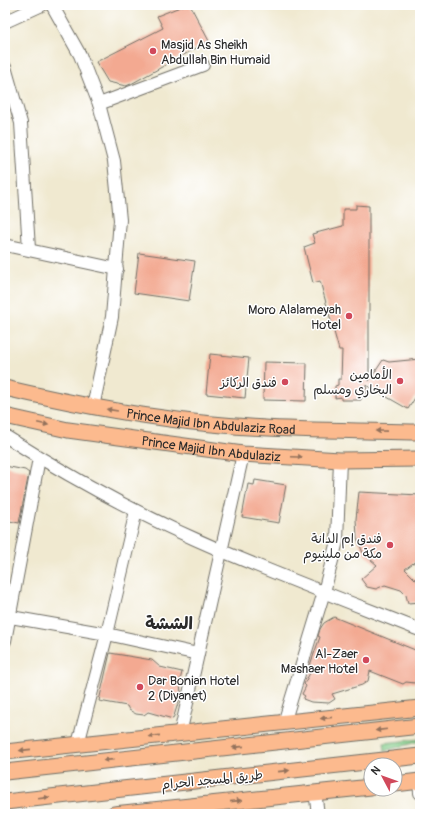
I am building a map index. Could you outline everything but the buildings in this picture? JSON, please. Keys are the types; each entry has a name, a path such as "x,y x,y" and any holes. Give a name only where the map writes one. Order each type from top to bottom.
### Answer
{"main road":[{"name":"Prince Majid Ibn Abdulaziz Road","path":"5,388 93,407 164,419 244,427 420,432"},
{"name":"Prince Majid Ibn Abdulaziz","path":"5,416 68,430 243,454 340,460 420,459"},
{"path":"5,752 420,708"},
{"path":"5,772 420,726"},
{"path":"188,733 196,751"},
{"name":"طريق المسجد الحرام","path":"5,802 420,756"},
{"path":"403,784 420,785"},
{"path":"114,814 208,809 315,792 363,787"}],"street":[{"path":"5,22 42,5"},
{"path":"52,5 80,55 99,104 114,161 120,220 117,269 112,317 93,407"},
{"path":"99,104 203,65"},
{"path":"5,67 21,123 29,249"},
{"path":"5,245 117,269"},
{"path":"5,436 39,458 136,511 222,551 420,630"},
{"path":"188,733 198,654 243,454"},
{"path":"5,640 7,616 39,458"},
{"path":"284,723 324,592 337,541 340,460"},
{"path":"78,744 107,634 136,511"},
{"path":"7,616 107,634 198,654"},
{"path":"315,792 318,814"}],"green space":[{"path":"420,739 420,741 385,751 384,743"}],"place":[{"name":"Masjid As Sheikh Abdullah Bin Humaid","path":"153,51"},
{"name":"Moro Alalameyah Hotel","path":"349,316"},
{"name":"الأمامين البخاري ومسلم","path":"400,381"},
{"name":"فندق الركائز","path":"285,382"},
{"name":"فندق إم الدانة مكة من ملينيوم","path":"390,545"},
{"name":"Al-Zaer Mashaer Hotel","path":"366,660"},
{"name":"Dar Bonian Hotel 2 (Diyanet)","path":"140,687"}],"district":[{"name":"الششة","path":"169,623"}]}
